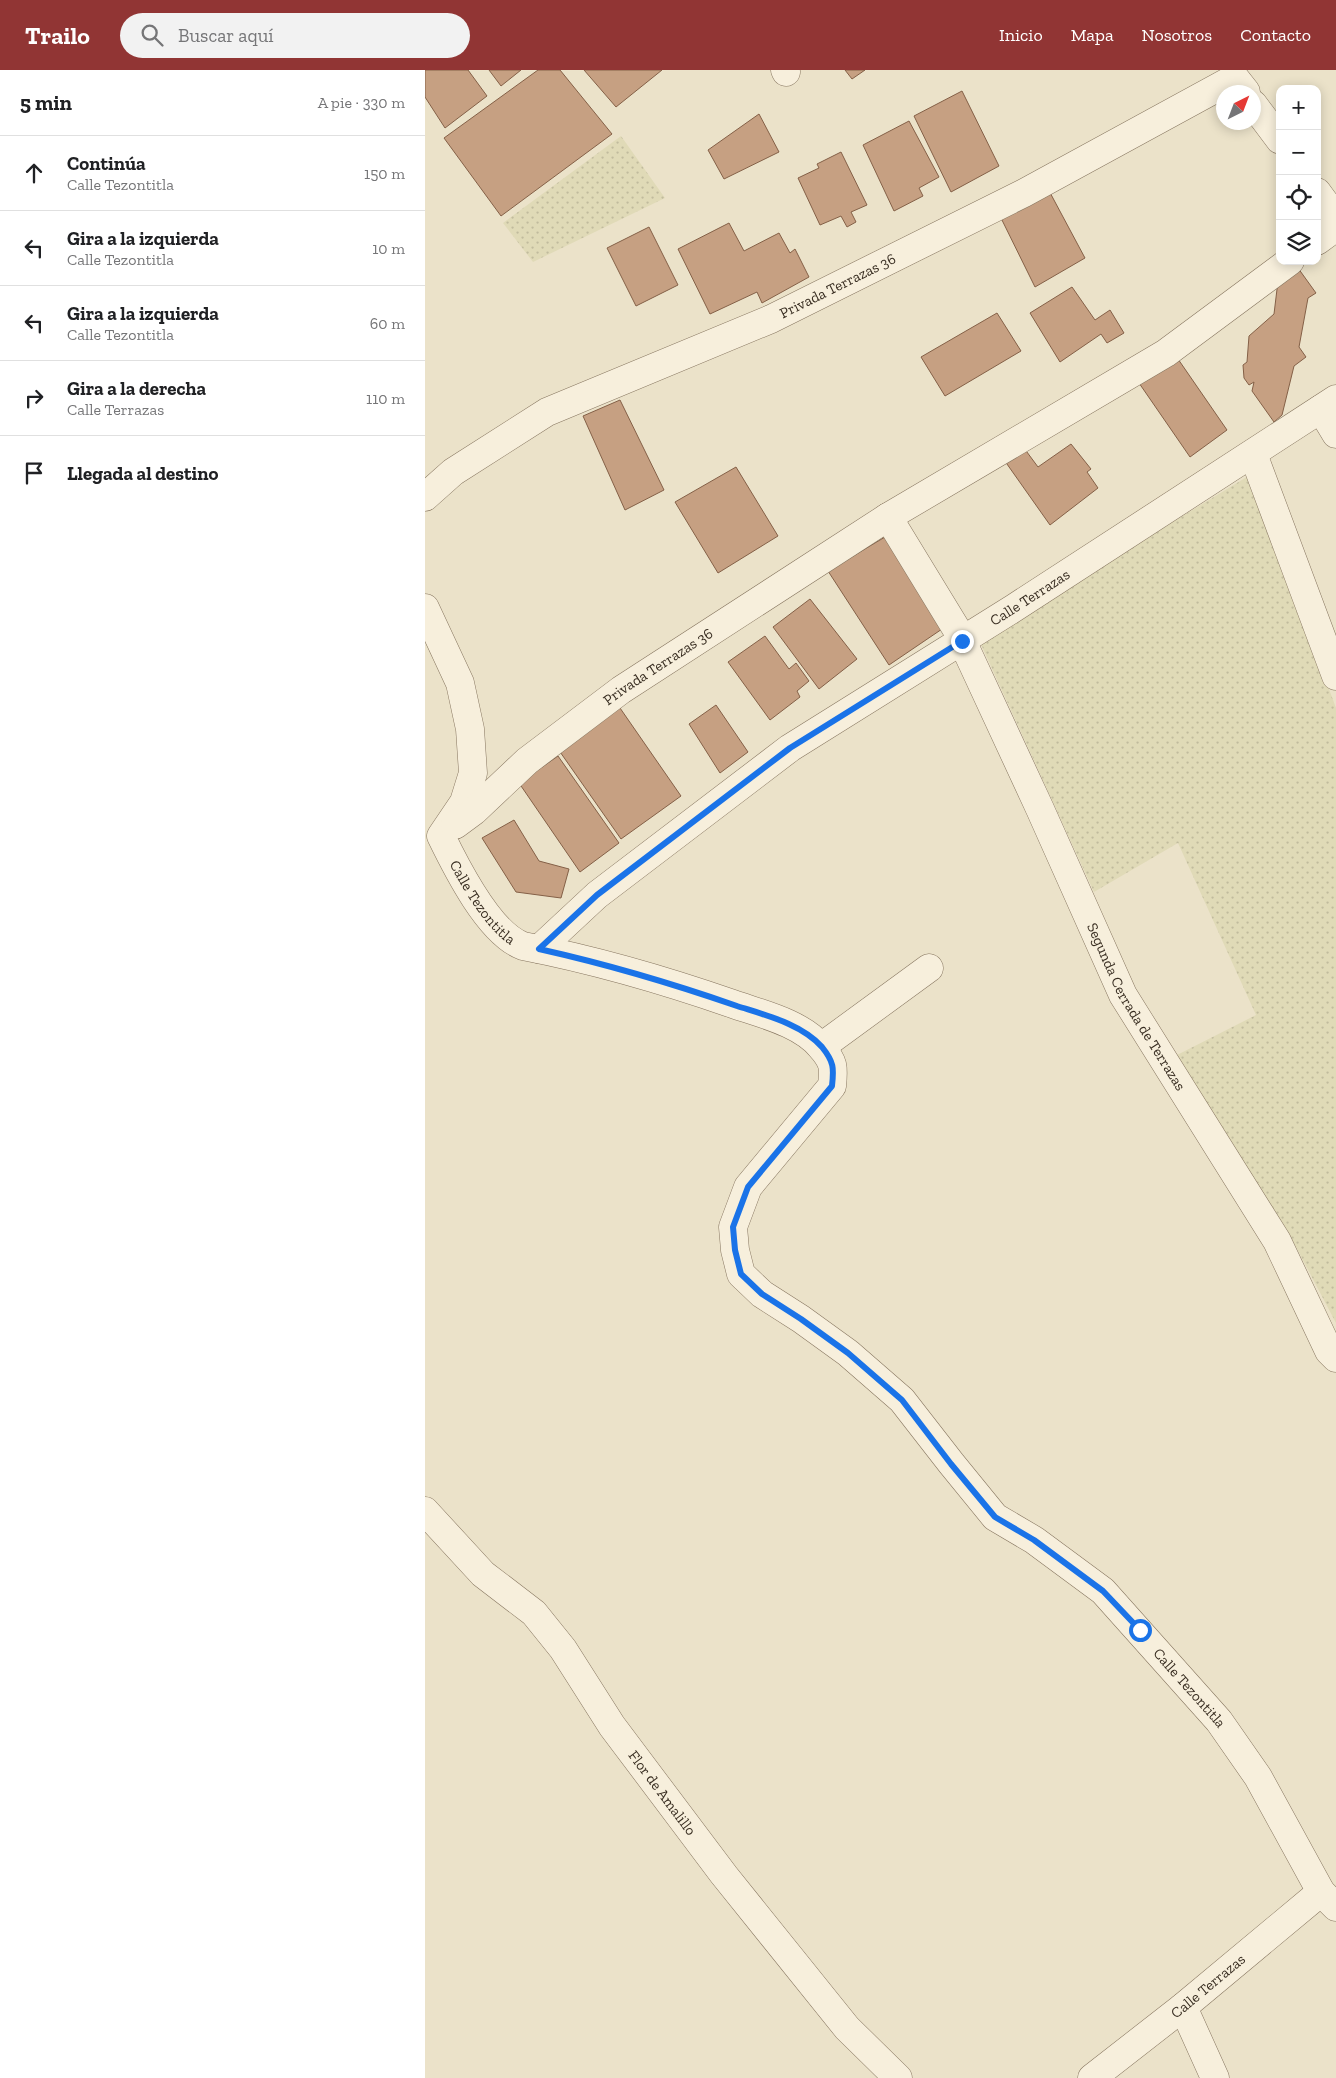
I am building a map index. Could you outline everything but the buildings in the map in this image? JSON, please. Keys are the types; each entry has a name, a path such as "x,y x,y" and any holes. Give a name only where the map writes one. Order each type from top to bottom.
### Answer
{"street":[{"name":"Privada Terrazas 36","path":"1222,85 1235,78 1240,85"},
{"name":"Privada Terrazas 36","path":"425,497 453,472 547,412 771,319 1024,192 1216,88"},
{"path":"1261,115 1276,135"},
{"path":"1321,197 1336,218"},
{"path":"1321,238 1336,227"},
{"name":"Privada Terrazas 36","path":"433,841 474,811 527,761 621,690 889,517 1166,353 1285,265"},
{"path":"1329,404 1336,434"},
{"name":"Calle Terrazas","path":"539,949 597,895 790,748 962,641 1329,404"},
{"path":"1253,454 1336,676"},
{"path":"889,517 962,641"},
{"path":"425,608 460,683 470,728 473,773 464,802 433,841"},
{"name":"Segunda Cerrada de Terrazas","path":"962,641 1123,995 1277,1242 1329,1351 1336,1358"},
{"name":"Calle Tezontitla","path":"433,841 459,873 496,927 511,942 608,965 678,985 780,1021 805,1034 821,1047 834,1066 832,1086 748,1187 733,1227 735,1250 741,1274 762,1294 848,1353 902,1400 995,1517 1034,1540 1103,1591 1219,1721 1258,1777 1329,1899"},
{"path":"821,1047 929,968"},
{"name":"Flor de Amalillo","path":"426,1516 483,1574 534,1613 563,1649 612,1726 724,1876 847,2028 898,2078"},
{"name":"Calle Terrazas","path":"1092,2078 1183,2007 1329,1899"},
{"path":"1183,2007 1215,2078"}],"shaded area":[{"path":"621,136 665,198 533,262 503,223"},
{"path":"1250,475 1336,708 1336,1323 1296,1247 1177,1055 1256,1015 1178,843 1094,892 979,640"}],"route":[{"path":"962,641 790,748 597,895 539,949 669,982 780,1021 805,1034 821,1047 834,1066 832,1086 748,1187 733,1227 735,1250 741,1274 762,1294 848,1353 902,1400 995,1517 1034,1540 1103,1591 1140,1630"}]}
